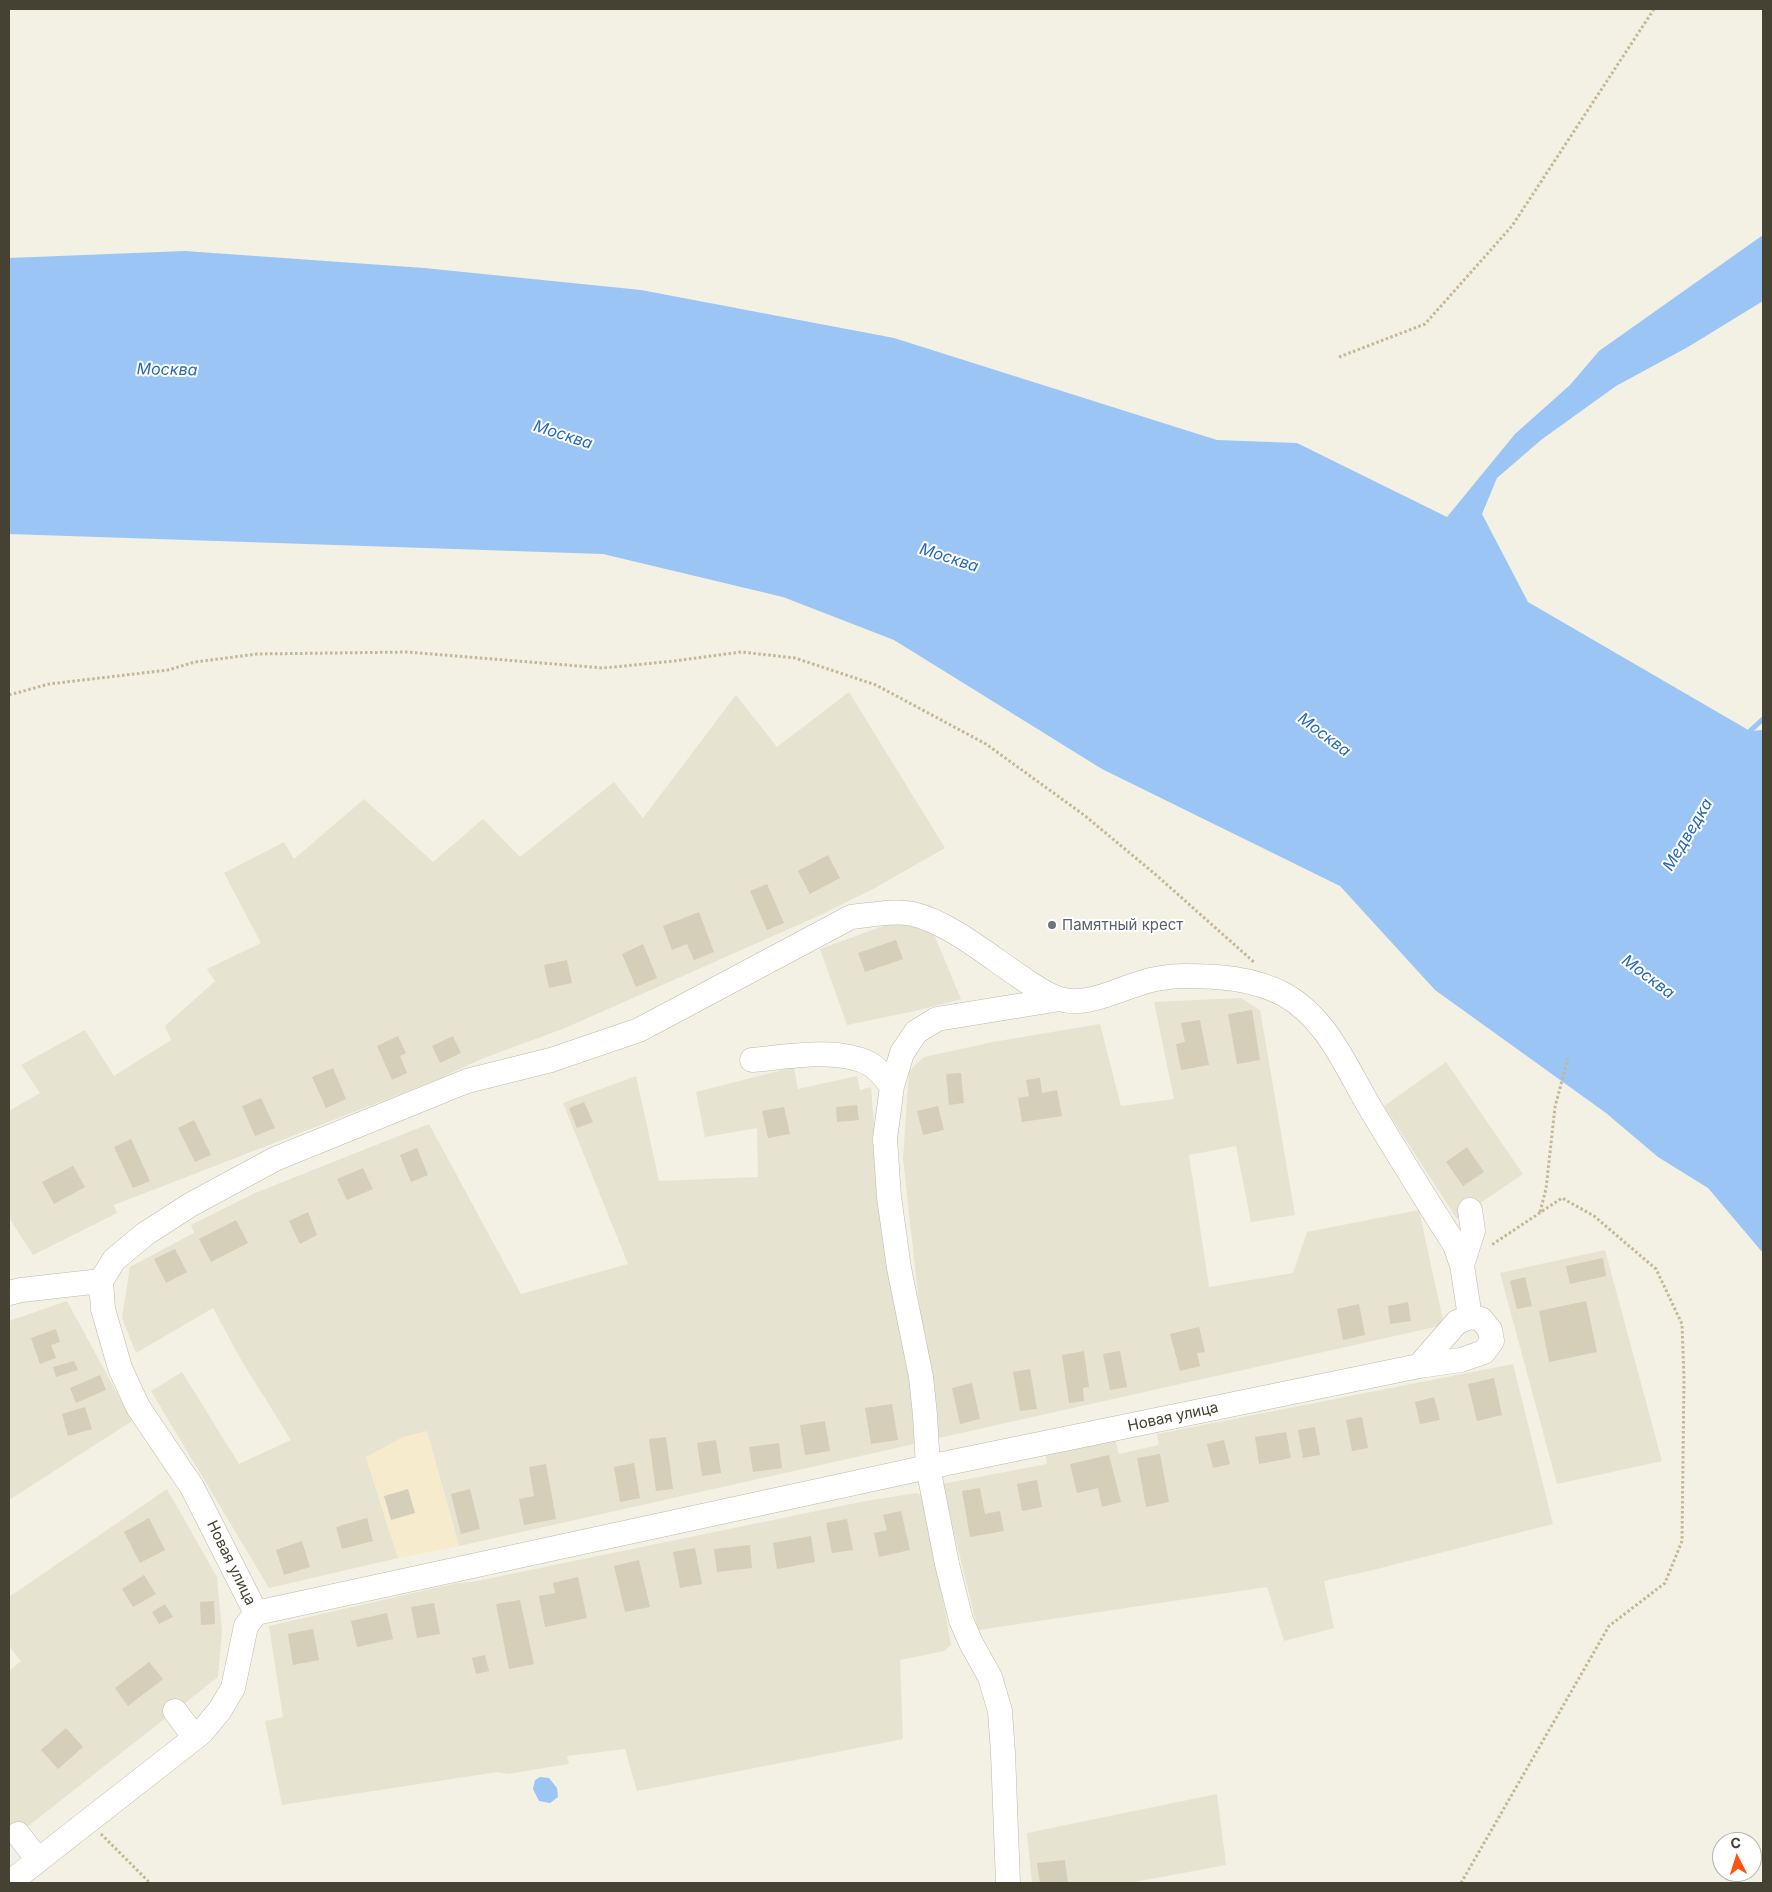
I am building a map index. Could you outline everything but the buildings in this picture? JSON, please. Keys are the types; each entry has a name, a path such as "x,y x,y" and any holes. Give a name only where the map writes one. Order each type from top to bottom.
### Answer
{"street":[{"path":"9,1292 101,1281 114,1260 145,1234 190,1205 275,1160 467,1081 551,1060 638,1030 851,917 888,913 913,914 947,928 1034,986 1060,999"},
{"path":"1008,1883 1000,1711 990,1677 971,1643 961,1620 947,1564 928,1467 921,1377 899,1268 889,1197 885,1139 892,1086 902,1053 916,1032 936,1019 1060,999 1076,1001 1106,995 1141,983 1181,976 1225,977 1260,984 1285,995 1310,1013 1332,1042 1370,1108 1455,1245 1462,1265 1470,1317 1457,1322 1419,1366"},
{"path":"752,1060 825,1055 853,1058 872,1065 892,1086"},
{"path":"1462,1265 1473,1231 1470,1210"},
{"name":"Новая улица","path":"101,1281 103,1309 120,1368 138,1407 192,1486 256,1613"},
{"name":"Новая улица","path":"9,1883 195,1738 220,1710 233,1688 246,1626 256,1613 928,1467 1419,1366 1461,1360 1484,1352 1492,1342 1490,1330 1480,1320 1470,1317"},
{"path":"175,1711 195,1738"},
{"path":"18,1834 38,1860"}],"path":[{"path":"1339,357 1425,324 1512,226 1654,9"},
{"path":"9,694 49,684 168,670 195,662 256,654 407,652 603,668 740,652 795,658 876,685 986,744 1084,815 1248,954 1260,968"},
{"path":"1540,1212 1546,1189 1555,1107 1568,1058"},
{"path":"1461,1883 1609,1626 1665,1583 1682,1541 1684,1378 1682,1324 1656,1269 1594,1216 1562,1198 1462,1265"},
{"path":"88,1821 150,1883"}],"shaded area":[{"path":"849,692 945,848 873,889 816,917 565,1028 484,1058 434,1081 114,1205 117,1213 33,1255 9,1218 9,1111 40,1093 21,1065 85,1030 114,1076 171,1040 165,1026 215,981 207,969 261,943 224,873 284,842 294,859 364,799 433,862 483,819 520,857 614,782 643,818 736,695 777,747"},
{"path":"897,921 933,932 961,999 847,1025 820,949"},
{"path":"1241,998 1260,1010 1295,1215 1251,1222 1236,1146 1189,1155 1209,1287 1293,1273 1307,1232 1419,1210 1444,1325 934,1439 903,1159 909,1071 924,1057 993,1042 1100,1024 1121,1106 1174,1099 1154,1002"},
{"path":"1446,1062 1523,1174 1457,1219 1384,1106"},
{"path":"794,1067 798,1089 857,1076 860,1090 871,1087 884,1247 914,1396 914,1444 459,1546 427,1432 366,1457 398,1558 269,1588 151,1391 182,1372 239,1464 291,1440 240,1358 213,1308 136,1353 122,1318 130,1267 194,1233 191,1225 255,1193 429,1124 521,1294 628,1264 563,1103 636,1076 659,1181 758,1177 757,1128 705,1137 696,1092"},
{"path":"1605,1250 1662,1461 1557,1484 1500,1273"},
{"path":"67,1301 132,1421 9,1500 9,1321"},
{"path":"1513,1364 1553,1524 1324,1581 1334,1628 1284,1641 1267,1587 978,1630 942,1484 1047,1464 1045,1451 1115,1438 1119,1454 1159,1445 1157,1434"},
{"path":"427,1431 459,1546 398,1558 366,1457 403,1437"},
{"path":"167,1489 217,1577 222,1631 218,1677 9,1841 9,1671 21,1661 9,1646 9,1597"},
{"path":"916,1493 924,1496 951,1645 944,1651 900,1660 903,1739 637,1791 625,1749 567,1756 569,1764 507,1774 497,1772 282,1805 265,1721 283,1717 269,1626 457,1583 472,1582 860,1502"},
{"path":"1217,1794 1226,1865 1129,1883 1032,1883 1027,1833"}],"water":[{"name":"Москва","path":"1763,235 1763,301 1688,347 1616,386 1541,440 1497,478 1482,514 1528,602 1750,731 1763,730 1763,1253 1708,1188 1658,1157 1606,1113 1435,990 1340,886 1102,769 894,640 783,597 603,554 9,534 9,258 185,251 424,268 641,290 894,338 1217,440 1297,443 1447,517 1515,434 1570,385 1599,351"},
{"path":"540,1777 549,1778 557,1788 558,1797 550,1803 539,1801 533,1789 535,1780"}],"waterway":[{"name":"Медведка","path":"1750,731 1763,719"}],"place":[{"name":"Памятный крест","path":"1052,925"}]}
